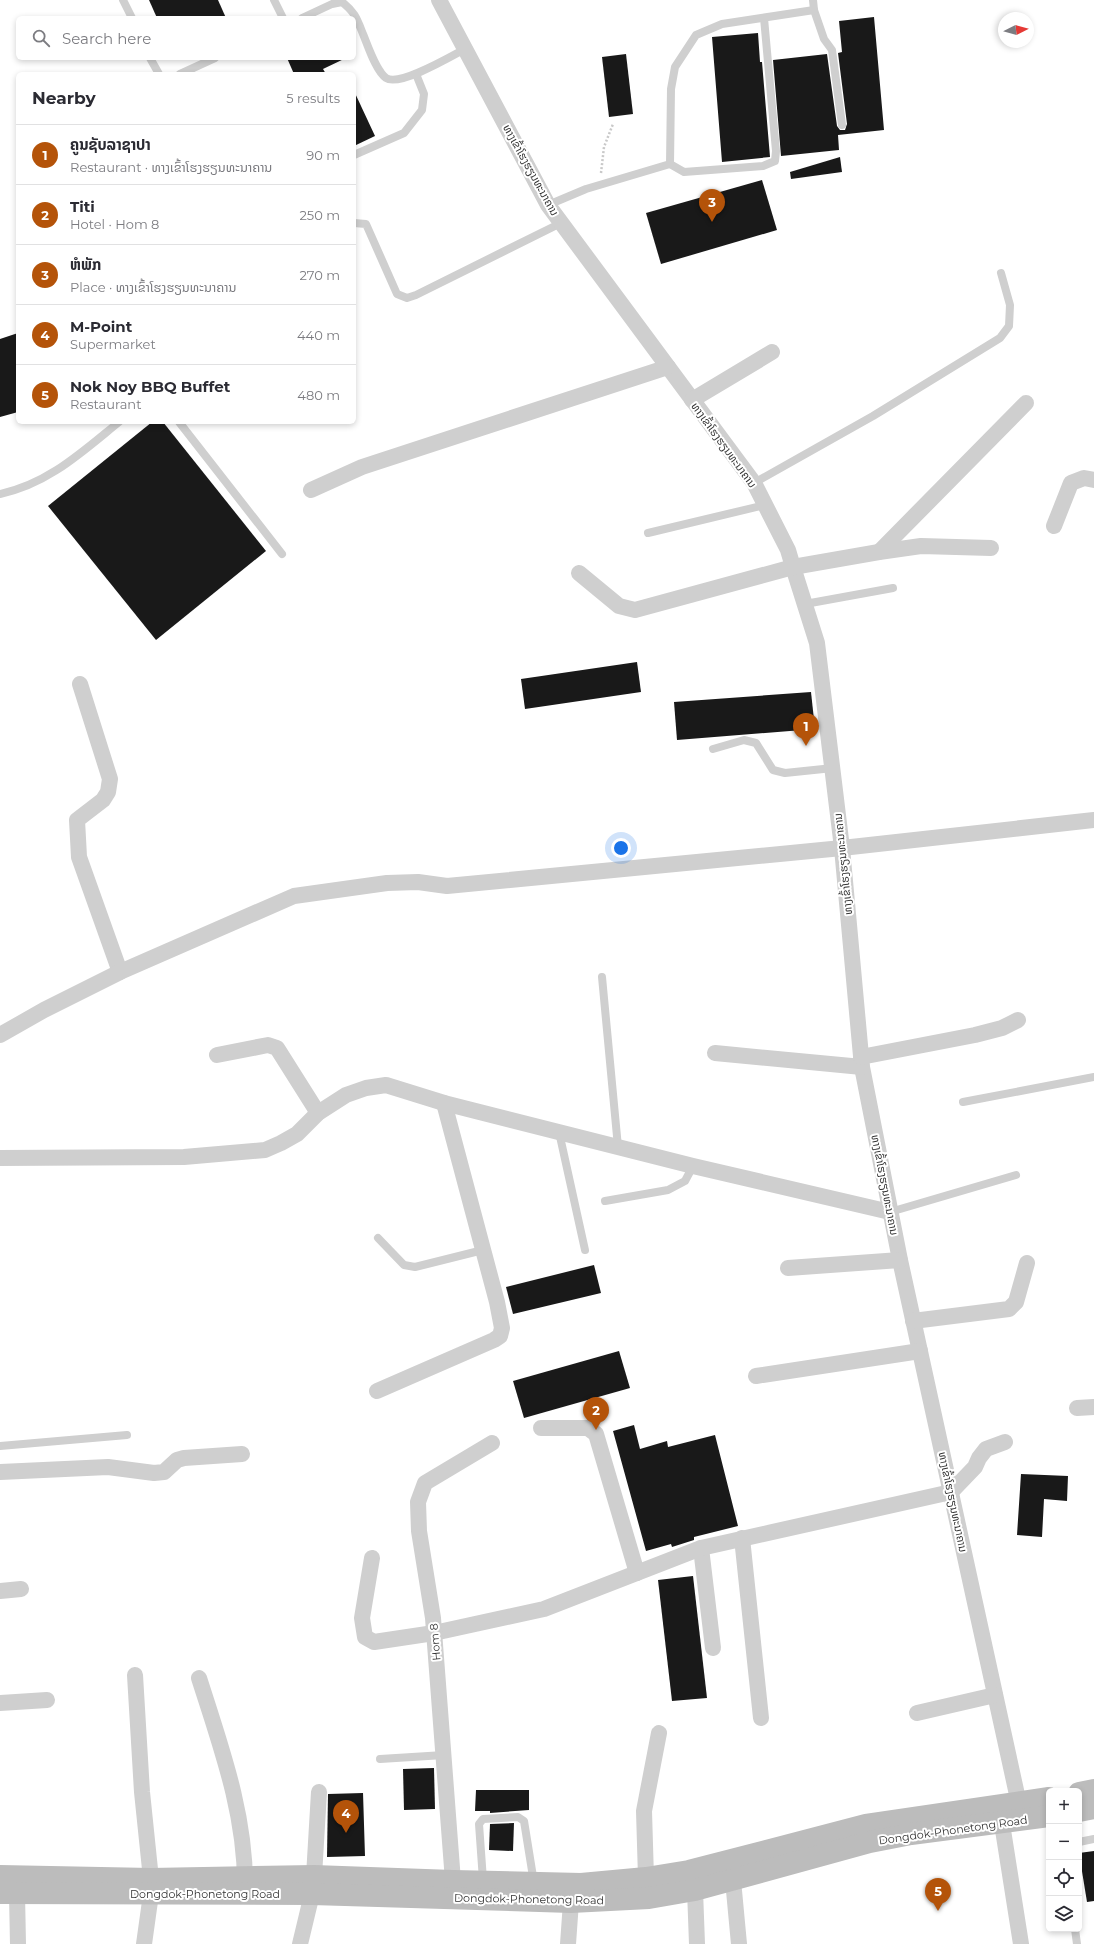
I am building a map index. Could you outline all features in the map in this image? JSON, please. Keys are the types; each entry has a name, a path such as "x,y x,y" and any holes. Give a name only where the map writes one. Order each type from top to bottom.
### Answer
{"main road":[{"path":"1082,1792 1094,1790"},
{"name":"Dongdok-Phonetong Road","path":"313,1885 571,1902 649,1898 695,1890 870,1842 1011,1813 1046,1799"},
{"path":"1082,1810 1094,1808"},
{"name":"Dongdok-Phonetong Road","path":"9,1894 151,1886 313,1885 483,1881 581,1884 646,1878 689,1871 866,1825 906,1818 1011,1813 1046,1816"},
{"name":"Dongdok-Phonetong Road","path":"0,1876 151,1886"}],"street":[{"name":"ທາງເຂົ້າໂຮງຮຽນທະນາຄານ","path":"439,0 548,205 754,483 788,550 817,643 842,848 861,1062 900,1260 995,1695 1011,1813 1021,1944"},
{"path":"692,400 772,352"},
{"path":"311,490 362,467 668,367"},
{"path":"879,552 1026,403"},
{"path":"1054,526 1071,483 1084,478 1094,480"},
{"path":"579,573 619,606 635,610 793,567 921,546 990,548"},
{"path":"80,684 110,779 108,792 103,800 77,820 79,857 120,972"},
{"path":"0,1035 44,1010 120,972 294,896 387,883 418,882 447,886 842,848 1094,820"},
{"path":"715,1053 861,1062 1002,1028 1018,1020"},
{"path":"217,1054 268,1045 277,1048 318,1113"},
{"path":"0,1158 184,1157 265,1150 297,1134 318,1113 346,1096 366,1088 386,1085 444,1104 693,1166 890,1212"},
{"path":"377,1391 500,1336 502,1328 444,1104"},
{"path":"788,1268 900,1260"},
{"path":"913,1321 1009,1309 1016,1302 1027,1263"},
{"path":"756,1376 920,1351"},
{"path":"1077,1408 1094,1407"},
{"path":"541,1428 588,1428 596,1434 637,1573"},
{"path":"372,1558 362,1618 366,1637 374,1642 434,1633 544,1609 701,1548 951,1492 975,1467 986,1450 1005,1442"},
{"name":"Hom 8","path":"452,1882 434,1633 419,1531 418,1502 425,1483 492,1444"},
{"path":"0,1472 108,1467 154,1473 164,1472 177,1460 184,1458 242,1454"},
{"path":"742,1538 761,1718"},
{"path":"701,1548 713,1648"},
{"path":"0,1591 21,1589"},
{"path":"135,1675 142,1792 151,1886 144,1944"},
{"path":"199,1678 235,1794 241,1824 245,1886"},
{"path":"917,1713 995,1695"},
{"path":"0,1702 47,1700"},
{"path":"646,1878 644,1811 659,1733"},
{"path":"300,1944 313,1885 319,1792"},
{"path":"733,1880 739,1944"},
{"path":"695,1890 697,1944"},
{"path":"9,1894 18,1944"},
{"path":"568,1944 571,1902"}],"lane":[{"path":"123,0 131,16"},
{"path":"274,0 282,16"},
{"path":"813,0 814,10 824,39 832,50 842,125"},
{"path":"306,16 332,4 342,2 353,10 356,16"},
{"path":"670,164 671,90 675,67 696,35 722,24 814,10"},
{"path":"356,17 373,57 384,77 391,81 404,79 416,74 465,50"},
{"path":"548,205 586,189 670,164 684,172 763,166 775,161 776,152 764,18"},
{"path":"151,60 158,72"},
{"path":"184,72 211,60"},
{"path":"356,154 404,133 422,110 424,94 416,74"},
{"path":"356,223 366,224 397,294 407,298 416,295 561,223"},
{"path":"754,483 873,416 1000,338 1009,326 1010,306 1001,272"},
{"path":"0,494 24,488 67,465 117,424"},
{"path":"181,424 282,554"},
{"path":"648,533 765,505"},
{"path":"805,604 893,588"},
{"path":"713,749 744,740 756,743 773,770 785,773 833,768"},
{"path":"602,977 618,1147"},
{"path":"963,1102 1094,1077"},
{"path":"559,1132 585,1250"},
{"path":"605,1201 668,1190 685,1182 693,1166"},
{"path":"890,1212 1016,1175"},
{"path":"378,1238 404,1265 415,1267 483,1250"},
{"path":"0,1446 127,1435"},
{"path":"380,1759 444,1755"},
{"path":"483,1881 479,1824 483,1819 518,1817 524,1821 534,1883"},
{"path":"1082,1841 1094,1839"},
{"path":"1075,1932 1077,1944"}],"path":[{"path":"586,189 602,172 604,147 613,124"}],"building":[{"path":"149,0 218,0 225,16 156,16"},
{"path":"874,17 884,130 838,135 839,150 781,156 773,60 827,54 837,126 840,130 845,130 847,124 838,53 842,52 839,21"},
{"path":"758,33 770,157 722,162 712,37"},
{"path":"626,54 633,114 609,117 602,57"},
{"path":"288,60 342,60 323,69 325,72 293,72"},
{"path":"356,95 375,136 356,145"},
{"path":"840,157 842,172 791,179 790,172"},
{"path":"762,180 777,230 661,264 646,213"},
{"path":"16,334 16,413 0,417 0,339"},
{"path":"150,424 165,424 266,551 156,640 48,506"},
{"path":"637,662 641,692 525,709 521,679"},
{"path":"811,692 815,729 677,740 674,702"},
{"path":"594,1265 601,1293 513,1314 506,1287"},
{"path":"619,1351 630,1388 524,1418 513,1381"},
{"path":"634,1425 640,1449 667,1441 668,1447 715,1435 738,1526 694,1537 694,1540 672,1547 671,1544 646,1551 613,1431"},
{"path":"1021,1474 1068,1476 1067,1501 1044,1499 1042,1537 1017,1535"},
{"path":"693,1576 707,1698 672,1701 658,1580"},
{"path":"434,1768 435,1809 404,1810 403,1769"},
{"path":"476,1790 529,1790 529,1810 490,1813 490,1811 475,1811"},
{"path":"363,1793 365,1856 327,1857 328,1794"},
{"path":"514,1823 513,1851 489,1850 490,1824"},
{"path":"1094,1851 1094,1901 1087,1902 1082,1871 1082,1853"}],"place":[{"name":"ຫໍພັກ","path":"712,222"},
{"name":"ຄູນຊັບລາຊາປາ","path":"806,746"},
{"name":"Titi","path":"596,1430"},
{"name":"M-Point","path":"346,1833"},
{"name":"Nok Noy BBQ Buffet","path":"938,1911"}]}
